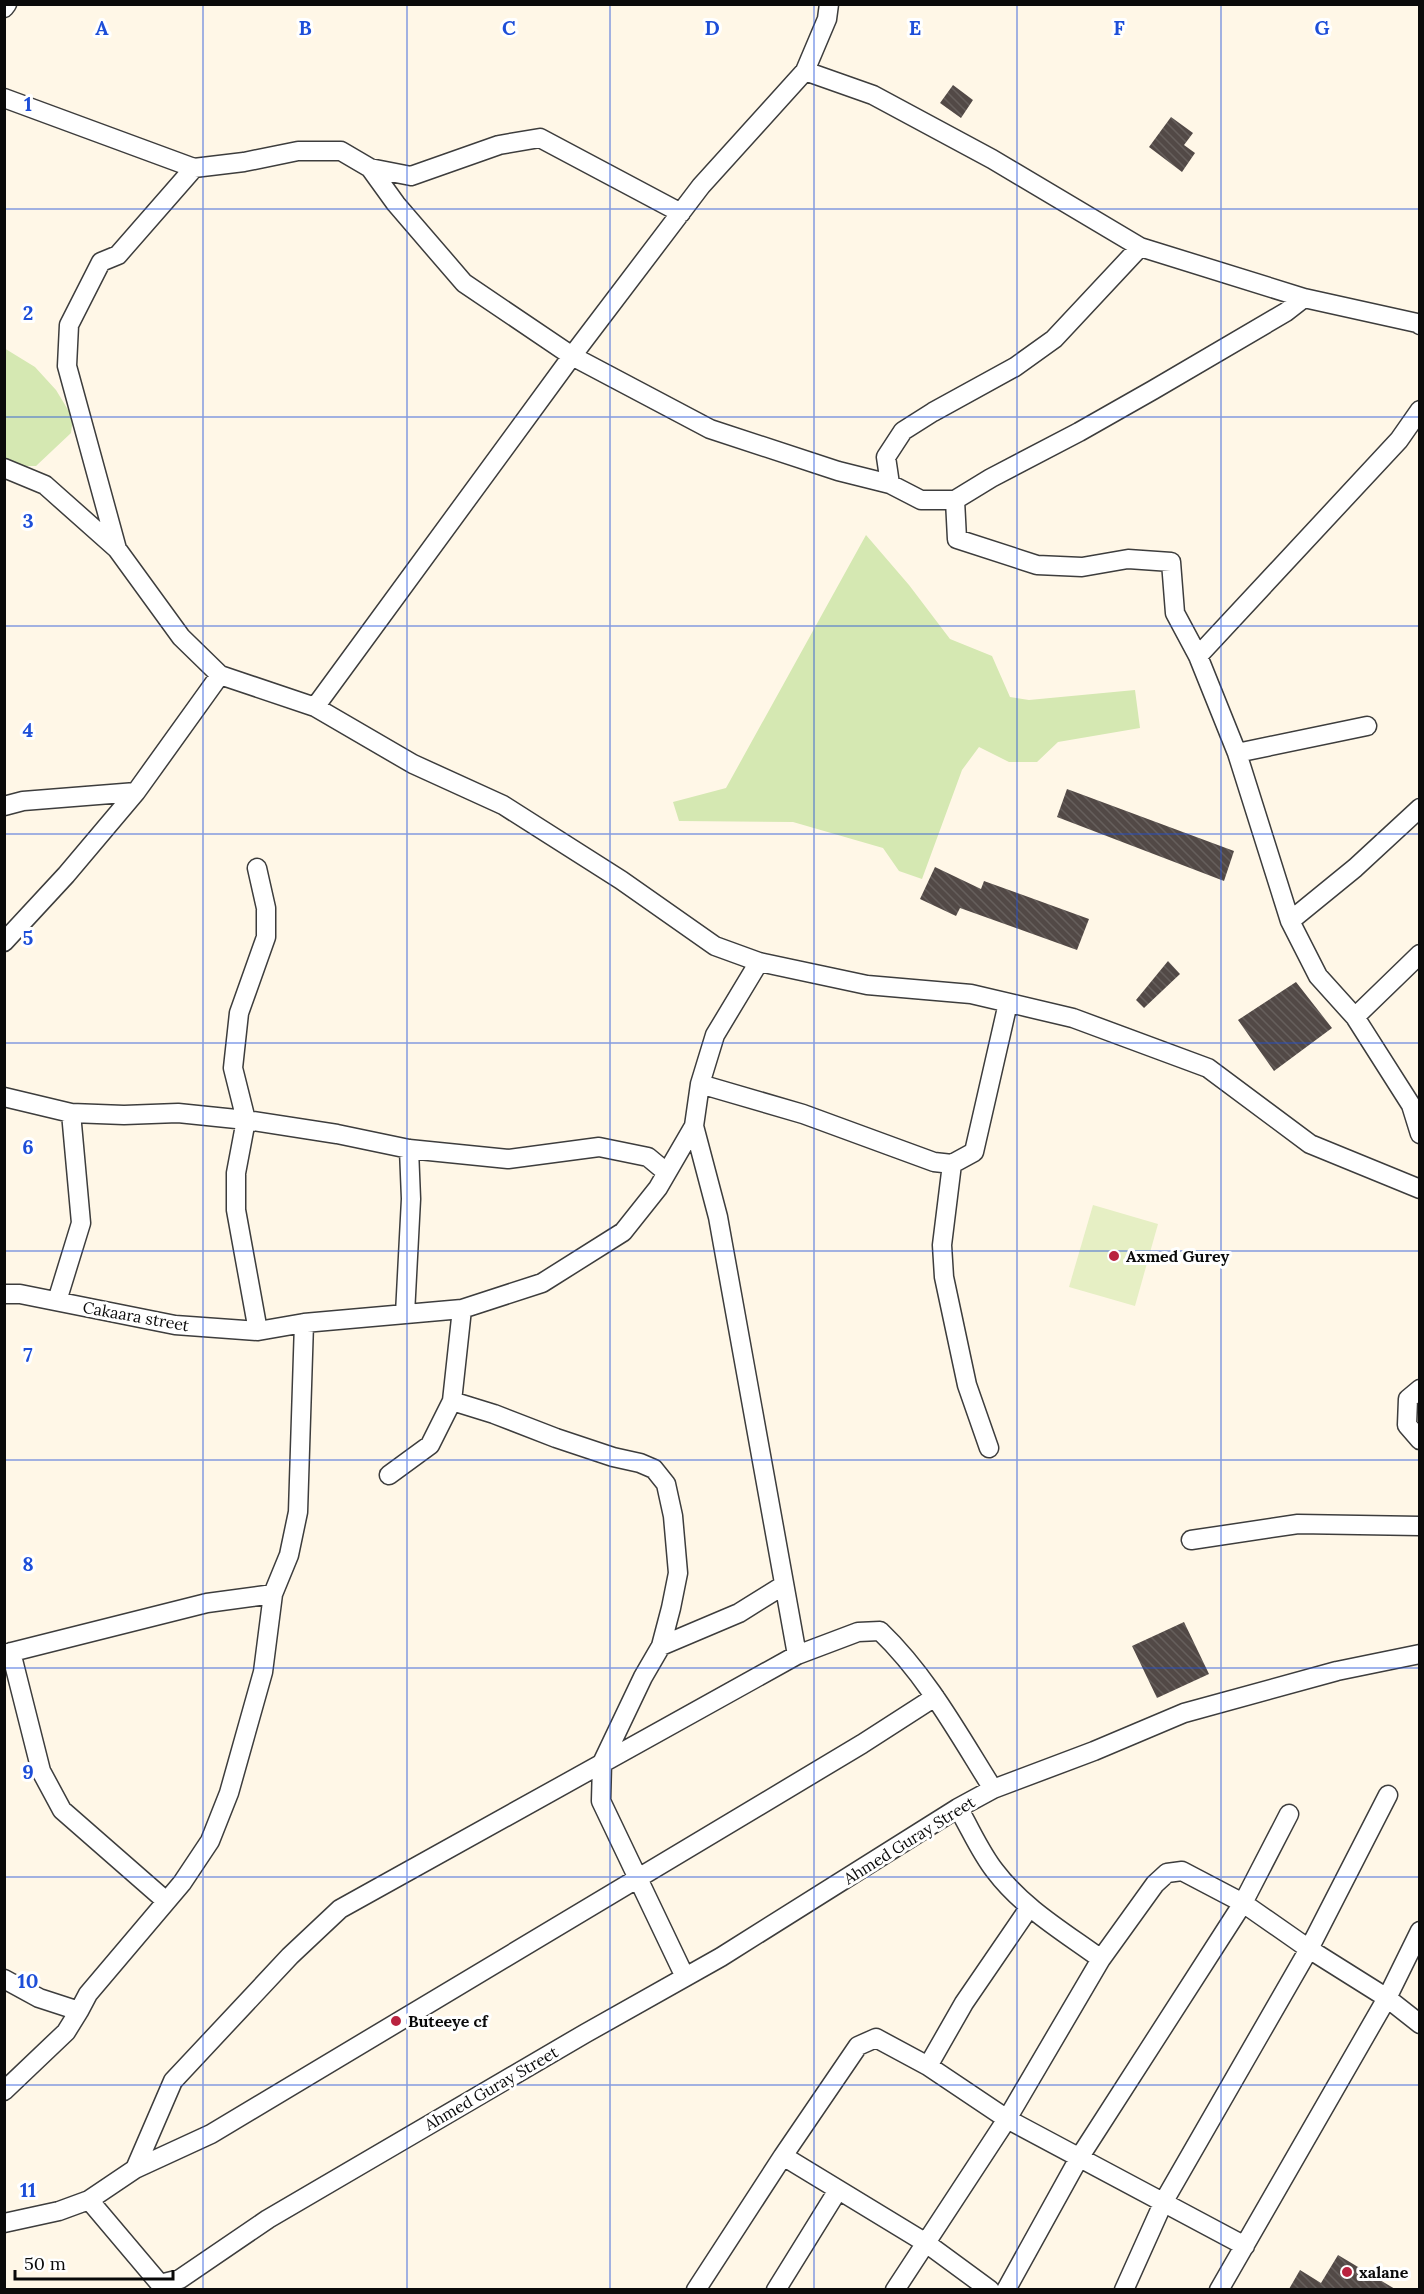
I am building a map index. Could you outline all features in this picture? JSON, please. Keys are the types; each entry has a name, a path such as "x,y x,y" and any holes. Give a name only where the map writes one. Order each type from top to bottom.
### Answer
{"street":[{"path":"4,8 8,4"},
{"path":"315,707 572,356 701,186 805,71 827,19 829,4"},
{"path":"805,71 873,95 992,159 1140,247 1304,298 1419,325"},
{"path":"4,98 194,168 244,162 298,151 341,151 370,168 411,176 499,145 540,138 681,213"},
{"path":"117,549 67,366 69,325 102,262 118,255 194,168"},
{"path":"370,168 396,204 464,282 572,356 710,429 838,471 890,484 921,500 955,500 1153,390 1286,312 1304,298"},
{"path":"890,484 886,457 903,431 1015,367 1054,339 1140,247"},
{"path":"1197,656 1399,440 1419,410"},
{"path":"4,468 45,485 117,549 181,637 220,675 315,707 413,764 503,805 621,880 715,946 759,962 867,985 971,994 1073,1018 1208,1068 1310,1144 1419,1189"},
{"path":"955,500 957,539 1037,565 1082,567 1128,559 1171,562 1175,613 1197,656 1237,753 1290,921 1318,976 1355,1017 1415,1101 1419,1134"},
{"path":"4,942 66,875 136,792 220,675"},
{"path":"1237,753 1367,726"},
{"path":"4,806 23,801 136,792"},
{"path":"1290,921 1355,868 1419,808"},
{"path":"257,868 266,908 266,937 238,1013 233,1068 246,1120 236,1173 236,1210 258,1331"},
{"path":"1355,1017 1419,954"},
{"path":"759,962 716,1035 700,1084 694,1126 718,1217 797,1655"},
{"path":"700,1084 803,1114 934,1162 952,1164 974,1152 1008,1003"},
{"path":"4,1097 71,1113 124,1115 178,1113 246,1120 337,1134 409,1149 508,1160 599,1147 648,1157 666,1172"},
{"path":"57,1301 81,1223 71,1113"},
{"name":"Cakaara street","path":"4,1294 20,1294 175,1326 258,1331 304,1323 462,1309 542,1283 623,1232 658,1188 694,1126"},
{"path":"405,1314 411,1199 409,1149"},
{"path":"952,1164 942,1245 944,1277 967,1386 990,1448"},
{"path":"390,1475 430,1445 452,1401 462,1309"},
{"path":"4,2091 16,2083 66,2032 88,1994 166,1900 210,1841 229,1794 263,1672 273,1594 289,1555 298,1512 304,1323"},
{"path":"1419,1389 1408,1399 1407,1425 1419,1440"},
{"path":"452,1401 494,1414 556,1438 654,1469 666,1484 673,1516 678,1573 661,1646 638,1685 602,1763 602,1801 685,1977"},
{"path":"1191,1540 1298,1524 1419,1526"},
{"path":"661,1646 739,1614 784,1585"},
{"path":"166,1900 62,1810 41,1771 8,1653 207,1603 273,1594"},
{"path":"135,2169 173,2081 282,1964 340,1909 797,1655 858,1632 880,1631 897,1647 935,1697 993,1789"},
{"name":"Ahmed Guray Street","path":"88,2200 158,2288 180,2279 268,2219 685,1977 825,1893 958,1808 993,1789 1094,1751 1184,1713 1337,1671 1419,1654"},
{"path":"4,2223 58,2211 88,2200 135,2169 211,2134 862,1744 935,1697"},
{"path":"1124,2289 1164,2201 1309,1949 1388,1795"},
{"path":"958,1808 993,1869 1029,1908 1101,1959"},
{"path":"1005,2289 1079,2157 1243,1903 1289,1814"},
{"path":"895,2289 1007,2119 1101,1959 1155,1884 1167,1873 1182,1871 1243,1903 1386,1998 1419,2024"},
{"path":"928,2066 964,2003 1029,1908"},
{"path":"1219,2289 1386,1998 1419,1931"},
{"path":"4,1979 39,1998 79,2011"},
{"path":"696,2289 858,2046 876,2038 928,2066 1007,2119 1245,2246"},
{"path":"783,2156 926,2242 990,2289"},
{"path":"776,2289 838,2190"}],"green space":[{"path":"4,348 35,367 56,390 73,418 71,433 36,466 19,466 5,459"},
{"path":"866,535 909,585 950,639 992,656 1010,697 1029,700 1135,690 1140,728 1058,742 1037,762 1009,762 979,747 962,770 922,879 899,871 883,848 793,822 679,821 673,802 726,788"},
{"name":"Axmed Gurey","path":"1093,1205 1158,1224 1135,1306 1069,1287"}],"building":[{"path":"953,85 973,100 961,118 940,103"},
{"path":"1171,117 1193,133 1184,145 1195,153 1182,172 1149,147"},
{"path":"1067,789 1234,851 1224,881 1057,817"},
{"path":"935,867 981,889 984,881 1089,919 1077,950 960,908 956,916 920,899"},
{"path":"1168,961 1180,974 1144,1008 1136,1000"},
{"path":"1296,982 1332,1028 1274,1071 1238,1020"},
{"path":"1184,1622 1209,1674 1157,1698 1132,1646"},
{"name":"xalane","path":"1338,2255 1395,2289 1289,2289 1300,2270 1321,2283"}],"place":[{"name":"Axmed Gurey","path":"1114,1256"},
{"name":"Buteeye cf","path":"396,2021"},
{"name":"xalane","path":"1347,2272"}]}
